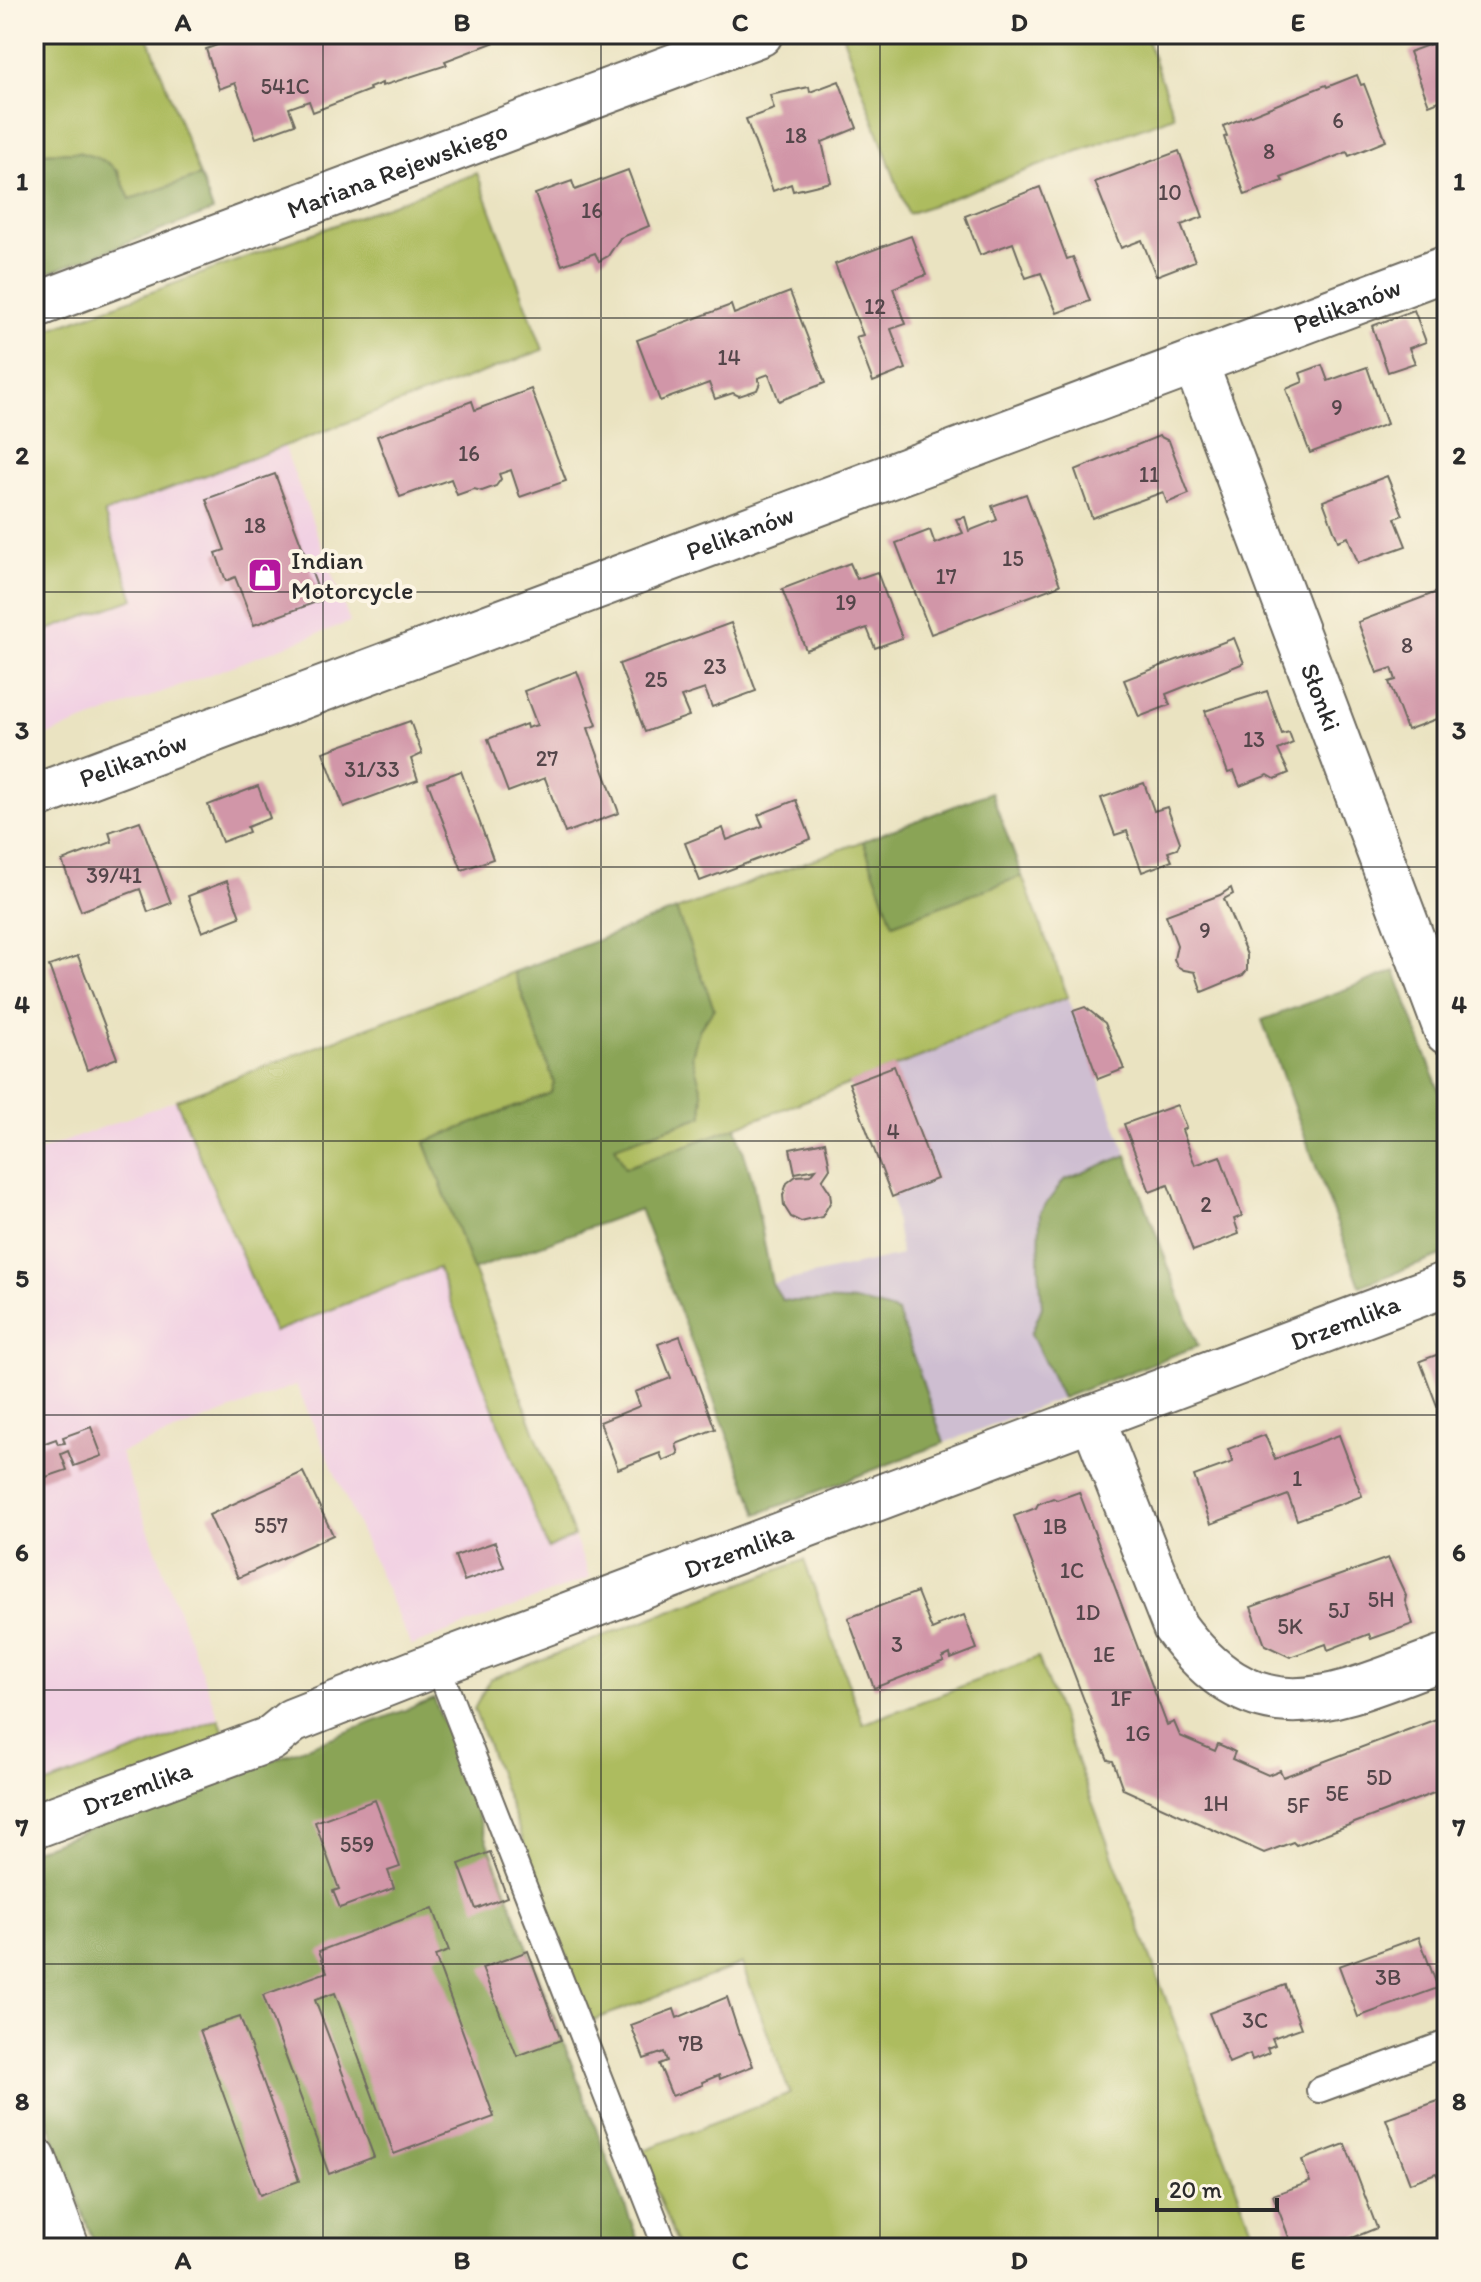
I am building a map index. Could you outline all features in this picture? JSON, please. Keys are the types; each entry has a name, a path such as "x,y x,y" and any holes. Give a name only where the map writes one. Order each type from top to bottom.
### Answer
{"street":[{"name":"Mariana Rejewskiego","path":"34,306 760,34"},
{"name":"Pelikanów","path":"34,797 1447,268"},
{"name":"Słonki","path":"1195,362 1447,1032"},
{"name":"Drzemlika","path":"34,1826 270,1739 292,1721 437,1664 1447,1284"},
{"path":"1092,1417 1175,1627 1193,1652 1215,1673 1260,1696 1287,1702 1342,1695 1447,1656"}],"lane":[{"path":"437,1664 666,2248"},
{"path":"1319,2090 1447,2043"}],"shaded area":[{"path":"284,446 350,622 34,740 34,635 134,599 104,513"},
{"path":"1068,997 1127,1155 1064,1180 1040,1212 1042,1307 1031,1334 1062,1398 944,1443 898,1313 874,1304 782,1300 772,1284 901,1255 892,1197 849,1083"},
{"path":"176,1100 234,1241 438,1268 548,1548 574,1536 590,1578 411,1646 296,1385 120,1453 219,1719 34,1789 34,1153"}],"green space":[{"path":"34,34 147,34 200,176 130,199 118,171 78,152 34,153"},
{"path":"842,34 1145,34 1174,116 908,214"},
{"path":"78,152 112,166 130,199 200,176 213,211 34,278 34,153"},
{"path":"477,173 543,350 104,513 134,599 34,635 34,335"},
{"path":"991,792 1022,876 893,924 863,841"},
{"path":"863,841 893,924 1022,876 1068,997 951,1042 936,1051 625,1169 615,1147 703,1116 702,1091 691,1056 699,1030 714,1008 676,910"},
{"path":"676,910 714,1008 699,1030 692,1056 702,1091 703,1116 615,1146 625,1168 736,1127 752,1179 772,1284 782,1300 856,1302 898,1313 944,1443 758,1514 640,1209 473,1270 425,1142 551,1093 554,1082 514,972"},
{"path":"1395,971 1447,1112 1447,1254 1360,1286 1262,1020"},
{"path":"514,972 554,1082 551,1093 425,1142 574,1536 548,1549 438,1268 274,1332 176,1100"},
{"path":"1127,1155 1198,1346 1062,1398 1031,1334 1042,1307 1040,1212 1064,1180"},
{"path":"804,1560 863,1724 1038,1657 1259,2248 678,2248 641,2151 790,2094 742,1964 591,2021 474,1709 490,1679"},
{"path":"434,1699 641,2248 96,2248 34,2084 34,1850"},
{"path":"219,1719 228,1744 34,1817 34,1789"}],"building":[{"path":"248,34 516,34 445,61 447,65 382,86 382,83 313,112 309,101 289,108 295,124 256,138 235,83 219,89 206,49"},
{"path":"1447,38 1447,98 1429,105 1409,52"},
{"path":"1357,75 1361,85 1364,84 1386,141 1349,156 1347,152 1245,195 1223,126"},
{"path":"839,81 857,128 822,142 831,182 793,191 791,184 773,191 746,119 774,109 770,95 809,87 810,92"},
{"path":"1179,151 1203,217 1181,225 1195,261 1156,276 1142,240 1121,248 1095,182"},
{"path":"628,170 649,226 620,238 608,256 599,261 595,253 562,265 535,194 572,181 575,190"},
{"path":"1040,187 1067,259 1073,257 1090,301 1057,313 1041,273 1026,278 1013,243 980,255 965,216"},
{"path":"911,236 926,275 893,288 906,324 891,329 906,369 873,382 856,337 863,335 835,264"},
{"path":"790,292 825,383 779,401 769,374 758,378 760,383 757,390 739,396 733,393 715,399 709,383 660,401 637,340 731,305 734,314"},
{"path":"1414,310 1426,342 1409,348 1415,363 1388,372 1372,326"},
{"path":"1322,365 1328,381 1367,367 1387,424 1310,453 1286,389 1303,382 1300,373"},
{"path":"531,389 566,481 520,497 511,470 499,474 501,479 496,486 482,491 474,489 457,495 451,479 400,497 377,436 472,401 475,410"},
{"path":"1159,436 1169,441 1189,494 1167,503 1163,492 1092,518 1075,470"},
{"path":"275,474 322,600 254,625 235,577 226,581 216,553 225,550 206,499"},
{"path":"1387,476 1403,515 1395,518 1406,546 1358,563 1348,537 1338,541 1323,501"},
{"path":"1026,494 1060,585 931,634 896,543 930,530 935,544 963,533 956,519 965,517 969,531 997,520 992,506"},
{"path":"850,563 857,579 877,572 902,638 875,648 867,628 806,650 782,589"},
{"path":"1442,590 1447,602 1447,715 1407,730 1389,682 1396,680 1392,668 1377,673 1358,622"},
{"path":"731,623 756,691 712,707 705,689 681,697 689,716 645,732 619,664"},
{"path":"1234,638 1244,663 1166,694 1170,705 1139,717 1124,680"},
{"path":"577,671 597,725 588,728 619,813 565,833 545,778 508,792 488,739 526,724 527,728 537,725 524,691"},
{"path":"1267,691 1282,734 1289,732 1293,743 1278,750 1289,773 1275,779 1268,775 1240,786 1234,771 1228,773 1205,711"},
{"path":"410,721 422,754 411,759 418,780 344,807 323,752"},
{"path":"461,771 493,859 462,870 428,783"},
{"path":"1144,783 1154,811 1167,807 1180,842 1177,849 1168,852 1172,861 1142,872 1127,831 1115,835 1101,798"},
{"path":"258,786 270,818 247,827 249,832 222,842 208,805"},
{"path":"796,800 811,839 700,881 685,843 723,828 727,840 763,826 758,815"},
{"path":"140,821 171,903 148,912 140,889 81,911 62,861 112,842 109,832"},
{"path":"227,881 240,917 202,932 188,896"},
{"path":"1231,888 1233,894 1224,899 1247,955 1247,970 1243,975 1202,992 1195,972 1177,966 1174,959 1177,945 1166,915"},
{"path":"78,956 117,1058 87,1070 49,966"},
{"path":"1085,1007 1105,1023 1124,1069 1098,1079 1073,1011"},
{"path":"894,1066 937,1179 892,1197 849,1083"},
{"path":"1177,1105 1195,1165 1220,1156 1242,1216 1234,1219 1239,1234 1193,1251 1168,1185 1150,1192 1124,1124"},
{"path":"825,1142 830,1168 822,1180 830,1192 831,1201 822,1217 801,1222 791,1217 784,1206 783,1195 787,1183 796,1176 811,1175 816,1169 795,1173 790,1149"},
{"path":"680,1336 715,1429 676,1444 679,1454 663,1461 660,1453 618,1469 600,1422 640,1406 635,1392 671,1378 658,1344"},
{"path":"1447,1351 1447,1432 1420,1361"},
{"path":"91,1427 102,1456 74,1466 68,1451 61,1454 67,1470 34,1481 34,1447 56,1439 58,1444 65,1443 63,1437"},
{"path":"1265,1435 1275,1459 1339,1435 1362,1496 1297,1520 1288,1495 1211,1524 1194,1476 1233,1462 1228,1449"},
{"path":"303,1472 333,1535 238,1578 209,1515"},
{"path":"1079,1492 1167,1725 1174,1722 1180,1736 1215,1751 1218,1744 1235,1752 1232,1759 1268,1775 1280,1770 1283,1777 1447,1715 1447,1788 1296,1845 1293,1842 1264,1853 1123,1789 1113,1761 1108,1760 1095,1729 1014,1516 1053,1498 1057,1500"},
{"path":"495,1542 504,1567 464,1581 455,1556"},
{"path":"1388,1558 1406,1596 1413,1624 1371,1639 1369,1634 1328,1650 1326,1644 1290,1657 1265,1645 1251,1607"},
{"path":"917,1592 932,1630 964,1615 977,1649 951,1659 950,1654 942,1658 944,1661 874,1688 848,1618"},
{"path":"375,1800 400,1867 388,1871 394,1888 340,1908 333,1891 339,1889 315,1822"},
{"path":"490,1852 507,1897 476,1909 459,1864"},
{"path":"433,1908 449,1951 435,1956 494,2117 394,2154 335,1993 315,2000 374,2157 329,2174 263,1995 327,1972 319,1951"},
{"path":"1419,1937 1438,1988 1358,2017 1339,1966"},
{"path":"528,1951 561,2040 517,2056 482,1968"},
{"path":"1285,1985 1301,2028 1272,2038 1275,2045 1267,2048 1269,2053 1252,2060 1250,2054 1229,2063 1209,2013"},
{"path":"727,1997 753,2066 720,2079 719,2075 702,2082 703,2085 672,2096 659,2064 667,2061 664,2052 644,2059 631,2025 674,2009 677,2018"},
{"path":"240,2017 299,2181 260,2195 200,2030"},
{"path":"1447,2098 1447,2192 1436,2173 1410,2183 1386,2119"},
{"path":"1345,2144 1377,2228 1328,2248 1293,2248 1273,2195 1310,2182 1302,2160"}],"place":[{"name":"Indian Motorcycle","path":"265,575"}]}
